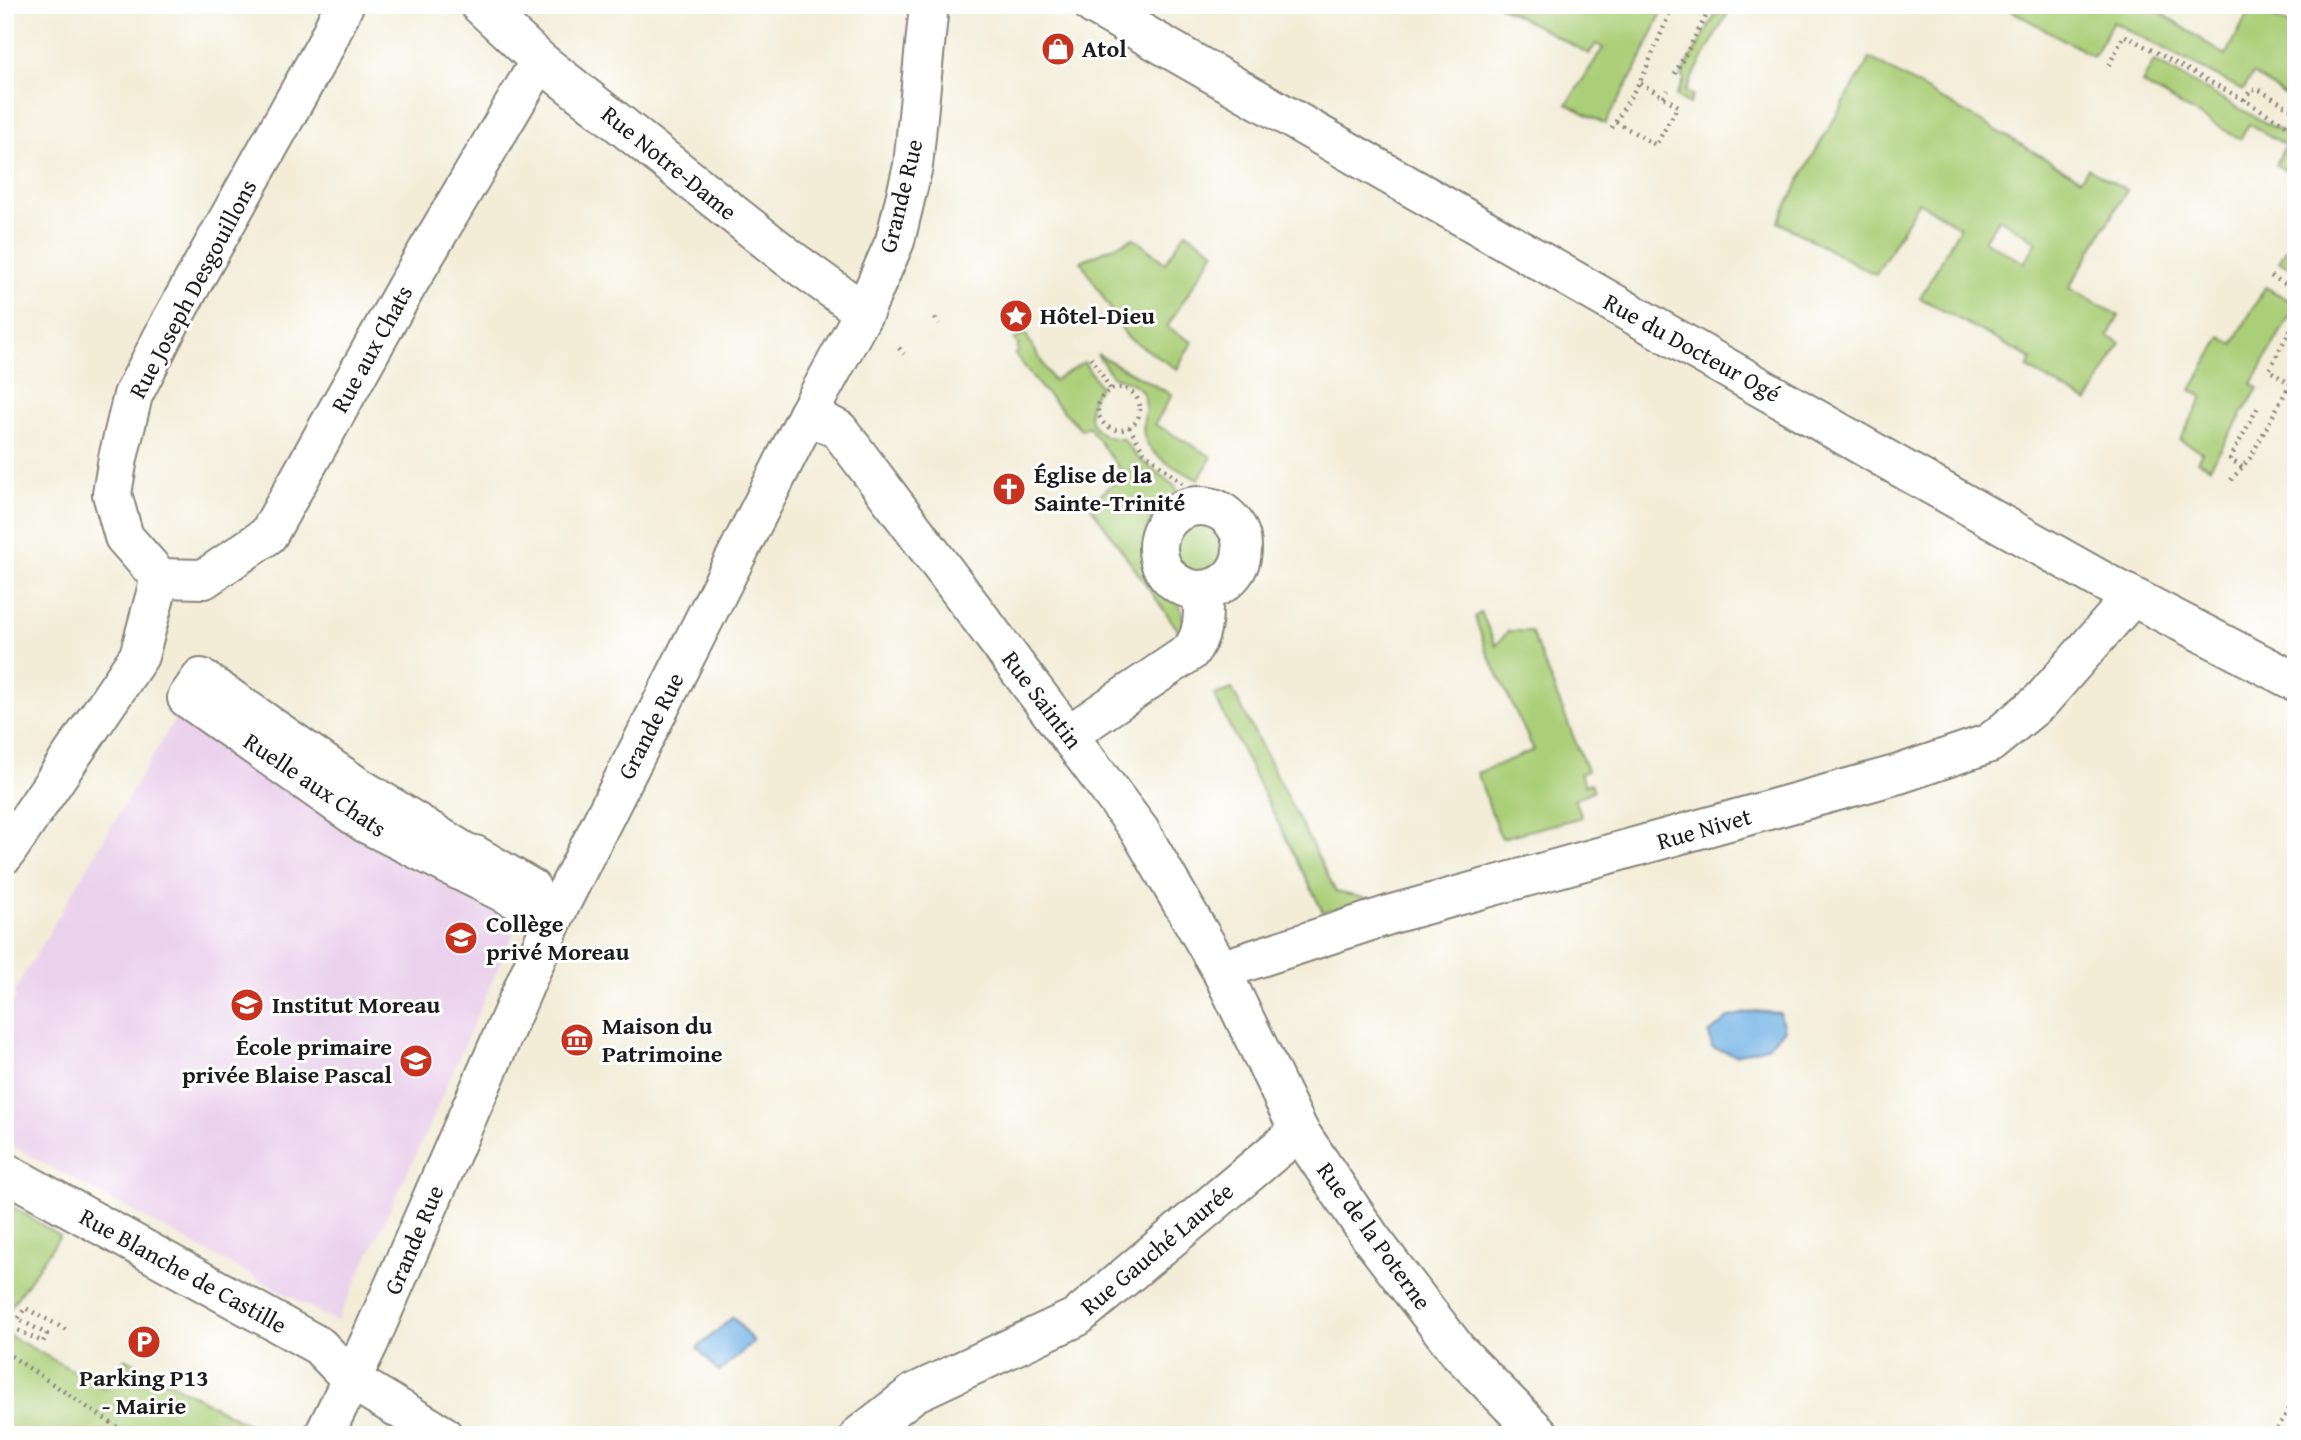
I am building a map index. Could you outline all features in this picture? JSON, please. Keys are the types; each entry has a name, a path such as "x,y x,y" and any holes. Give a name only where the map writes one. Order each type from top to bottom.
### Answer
{"street":[{"name":"Rue Joseph Desgouillons","path":"160,578 124,537 112,494 134,395 170,323 325,46 345,5"},
{"name":"Rue Notre-Dame","path":"480,5 541,61 789,258 864,312"},
{"name":"Grande Rue","path":"324,1435 352,1381 556,913 808,414 864,312 895,241 913,166 929,5"},
{"name":"Rue du Docteur Ogé","path":"1093,5 1517,250 2132,597 2296,682"},
{"name":"Rue aux Chats","path":"160,578 204,579 268,535 405,289 541,61"},
{"name":"Rue Saintin","path":"808,414 839,430 1140,831 1221,970 1242,1013"},
{"path":"1194,506 1210,506 1223,512 1238,528 1242,542 1242,556 1237,570 1226,582 1203,590 1179,584 1166,573 1159,560 1158,538 1164,525 1180,510 1194,506"},
{"path":"5,854 139,656 160,578"},
{"path":"1068,734 1190,652 1199,640 1203,590"},
{"name":"Rue Nivet","path":"1221,970 1392,914 1899,774 1990,743 2041,701 2132,597"},
{"name":"Ruelle aux Chats","path":"194,690 342,792 456,859 528,897"},
{"name":"Rue de la Poterne","path":"1242,1013 1299,1131 1371,1238 1457,1350 1540,1435"},
{"name":"Rue Gauché Laurée","path":"860,1435 914,1393 1077,1317 1299,1131"},
{"name":"Rue Blanche de Castille","path":"5,1172 319,1346 352,1381"},
{"path":"352,1381 443,1435"}],"path":[{"path":"1612,128 1639,82 1673,5"},
{"path":"1675,74 1712,5"},
{"path":"2109,65 2124,35 2245,100 2296,131"},
{"path":"1616,122 1656,145 1678,106 1639,82"},
{"path":"2245,100 2250,91 2258,89 2296,112"},
{"path":"1664,97 1668,90"},
{"path":"2271,276 2296,290"},
{"path":"935,318 939,324"},
{"path":"2231,480 2250,458 2290,384 2269,370 2296,319"},
{"path":"899,348 904,354"},
{"path":"1091,357 1111,390"},
{"path":"1119,388 1136,395 1141,409 1140,415 1129,428 1109,428 1100,417 1099,403 1104,394 1119,388"},
{"path":"2242,467 2230,459 2259,405"},
{"path":"1129,428 1144,452 1185,486 1194,506"},
{"path":"5,1341 13,1328 43,1342 47,1334 19,1319 25,1308 67,1330"},
{"path":"5,1352 129,1435"},
{"path":"2274,1435 2296,1396"}],"shaded area":[{"name":"Institut Moreau","path":"187,698 526,904 424,1137 337,1322 5,1142 5,1015 17,996 13,994"}],"green space":[{"path":"1498,5 1552,5 1558,8 1560,5 1665,5 1637,67 1605,124 1567,104 1603,48 1596,44 1589,54"},
{"path":"1721,5 1732,5 1685,91 1693,96 1689,104 1676,96 1685,78 1681,76"},
{"path":"2001,5 2150,5 2226,56 2251,7 2296,28 2296,103 2253,74 2243,90 2113,22 2093,56"},
{"path":"1870,58 2081,179 2088,168 2127,190 2069,288 2119,316 2108,336 2120,343 2088,402 2027,368 2032,359 1920,298 1960,227 1918,202 1876,275 1778,222","holes":["1999,218 2037,242 2024,263 1984,240"]},
{"path":"2154,61 2289,136 2296,176 2276,165 2285,145 2249,124 2240,139 2142,83"},
{"path":"1186,232 1215,251 1167,327 1192,342 1177,369 1127,337 1081,261 1134,238 1165,263"},
{"path":"2296,232 2296,270 2279,262"},
{"path":"2265,287 2296,304 2252,384 2258,388 2210,467 2197,461 2202,452 2180,440 2203,397 2191,390 2221,337 2233,344"},
{"path":"1025,333 1053,381 1084,362 1100,387 1090,405 1092,422 1096,429 1112,438 1123,439 1137,457 1176,487 1178,497 1161,508 1151,521 1144,539 1144,558 1150,576 1158,586 1177,599 1181,609 1183,637 1089,504 1124,475 1088,426 1082,430 1041,388 1015,354 1019,351 1019,345 1014,340"},
{"path":"1097,354 1172,395 1155,424 1212,457 1198,480 1152,451 1144,435 1145,397 1140,389 1113,377"},
{"path":"1200,520 1215,525 1223,533 1228,548 1223,563 1215,571 1200,576 1185,571 1177,563 1172,548 1177,533 1185,525"},
{"path":"1481,612 1496,646 1508,631 1531,631 1587,771 1580,774 1585,785 1591,783 1594,790 1574,800 1582,817 1502,838 1498,830 1477,773 1534,750 1487,652 1475,617"},
{"path":"1232,689 1336,892 1370,899 1323,912 1214,695"},
{"path":"5,1202 60,1236 5,1315"},
{"path":"5,1333 106,1389 125,1358 267,1435 5,1435"}],"water":[{"path":"1755,1011 1780,1013 1784,1030 1766,1047 1736,1055 1712,1048 1709,1034 1729,1017"},
{"path":"733,1317 754,1342 719,1372 697,1348"}],"place":[{"name":"Atol","path":"1058,49"},
{"name":"Hôtel-Dieu","path":"1016,316"},
{"name":"Église de la Sainte-Trinité","path":"1009,489"},
{"name":"Collège privé Moreau","path":"461,938"},
{"name":"Institut Moreau","path":"247,1005"},
{"name":"Maison du Patrimoine","path":"577,1040"},
{"name":"École primaire privée Blaise Pascal","path":"416,1061"},
{"name":"Parking P13 - Mairie","path":"144,1342"}]}
